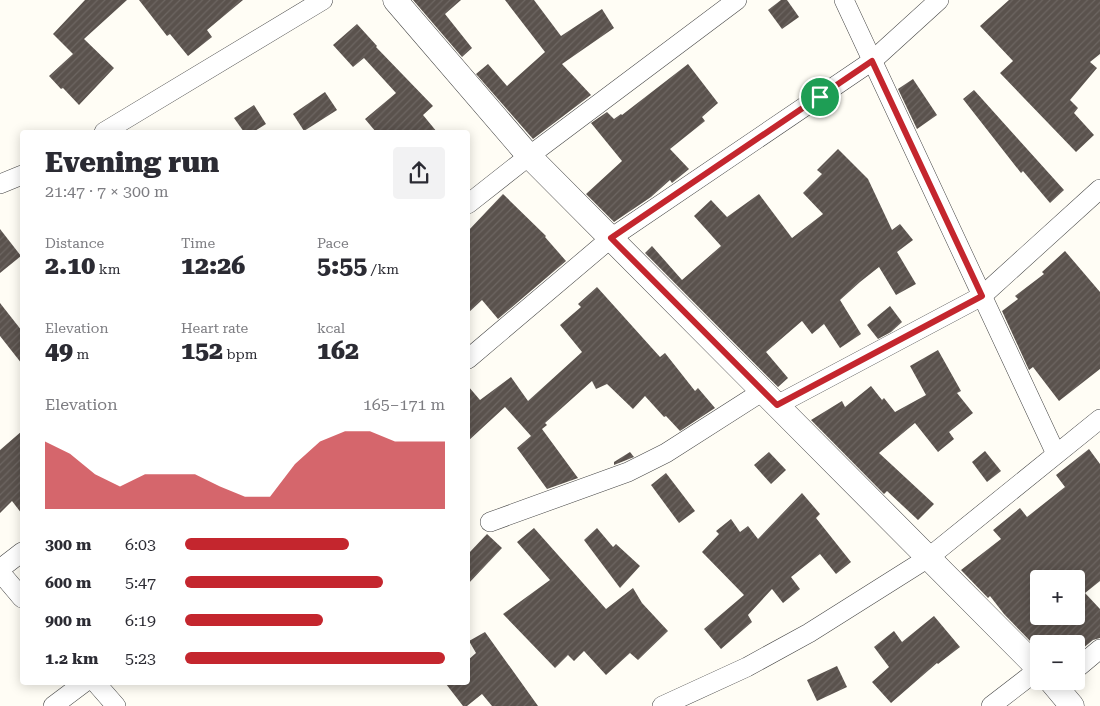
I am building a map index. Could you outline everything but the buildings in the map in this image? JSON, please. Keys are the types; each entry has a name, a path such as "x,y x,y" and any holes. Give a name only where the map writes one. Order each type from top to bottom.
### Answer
{"street":[{"path":"107,130 323,0"},
{"path":"395,0 529,156 1030,660"},
{"path":"470,202 737,0"},
{"path":"844,0 1056,454"},
{"path":"470,357 611,238 872,61 939,0"},
{"path":"0,184 20,176"},
{"path":"490,522 628,472 770,398 982,296 1100,189"},
{"path":"662,706 747,668 809,633 928,558 1100,419"},
{"path":"20,554 0,570 20,595"},
{"path":"1085,662 1100,649"},
{"path":"991,706 1030,676"},
{"path":"53,706 81,685"},
{"path":"98,685 116,706"},
{"path":"1061,690 1072,706"}],"route":[{"path":"872,61 982,296 777,405 611,238 820,97 872,61"}]}
